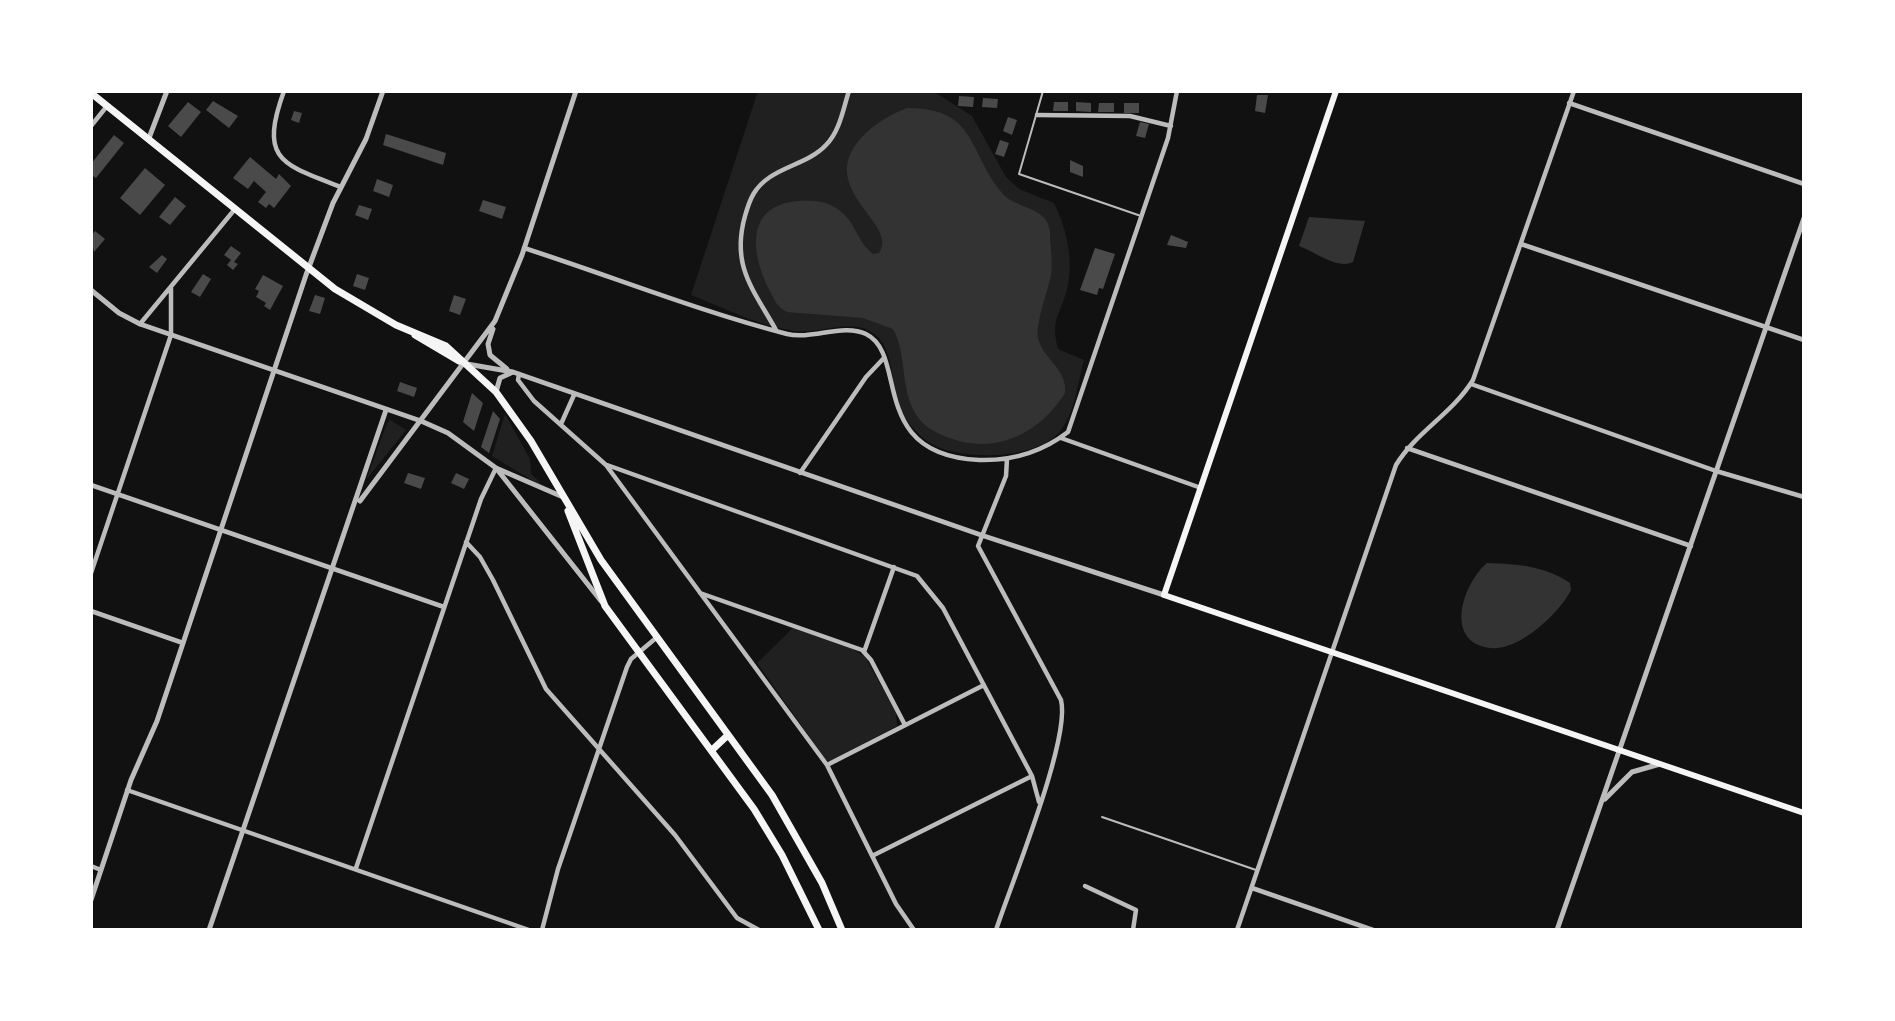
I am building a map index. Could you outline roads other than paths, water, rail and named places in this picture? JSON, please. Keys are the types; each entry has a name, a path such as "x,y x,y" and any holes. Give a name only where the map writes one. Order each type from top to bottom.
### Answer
{"main road":[{"path":"1336,91 1164,595 1804,813"},
{"path":"91,93 353,301 412,332 464,364 496,392 531,441 601,560 772,795 797,837 842,930"},
{"path":"563,497 605,606 712,750 782,855 819,930"},
{"path":"712,750 728,735"}],"street":[{"path":"149,138 167,91"},
{"path":"284,91 272,129 279,153 297,169 341,187"},
{"path":"91,900 127,790 157,721 309,268 341,187 366,139 383,91"},
{"path":"576,91 524,248 495,321 488,344 490,355 516,373 518,380 534,401 606,465 827,765 896,905 914,930"},
{"path":"776,331 740,261 739,242 749,202 761,183 828,144 838,126 849,91"},
{"path":"524,248 776,331 800,336 857,331 876,342 900,416 927,445 956,458 1007,458 1042,448 1068,432 1171,126 1177,91"},
{"path":"1237,930 1386,489 1407,448 1448,412 1471,384 1574,91"},
{"path":"1569,103 1804,184"},
{"path":"91,126 107,106"},
{"path":"1037,115 1130,116 1171,126"},
{"path":"140,324 235,209"},
{"path":"1557,930 1804,218"},
{"path":"1521,244 1804,340"},
{"path":"91,573 171,335 171,288"},
{"path":"91,290 140,324 421,421 448,433 496,468 563,497"},
{"path":"355,510 495,321"},
{"path":"800,473 859,387 883,359"},
{"path":"464,364 516,373 981,536 1164,595"},
{"path":"496,392 500,378 516,373"},
{"path":"1471,384 1716,471 1804,497"},
{"path":"561,424 575,395"},
{"path":"209,930 355,510 386,410"},
{"path":"1060,437 1202,488"},
{"path":"1407,448 1691,546"},
{"path":"996,930 1062,734 1063,710 978,546 1006,476 1007,458"},
{"path":"606,465 917,576 934,594 984,685 1032,776 1039,802"},
{"path":"356,868 481,499 496,468"},
{"path":"496,468 605,606"},
{"path":"91,485 444,607"},
{"path":"466,542 486,569 546,689 709,877 737,918 759,930"},
{"path":"864,652 894,567"},
{"path":"699,592 844,642 864,652 905,725"},
{"path":"91,611 183,643"},
{"path":"542,930 558,869 627,667 639,652 656,638"},
{"path":"827,765 984,685"},
{"path":"1602,801 1632,772 1662,763"},
{"path":"873,856 1032,776"},
{"path":"127,790 529,930"},
{"path":"91,866 101,870"},
{"path":"1085,886 1136,910 1133,930"},
{"path":"1252,888 1370,929"}],"lane":[{"path":"1043,91 1019,173 1142,216"},
{"path":"1102,817 1258,870"}]}
